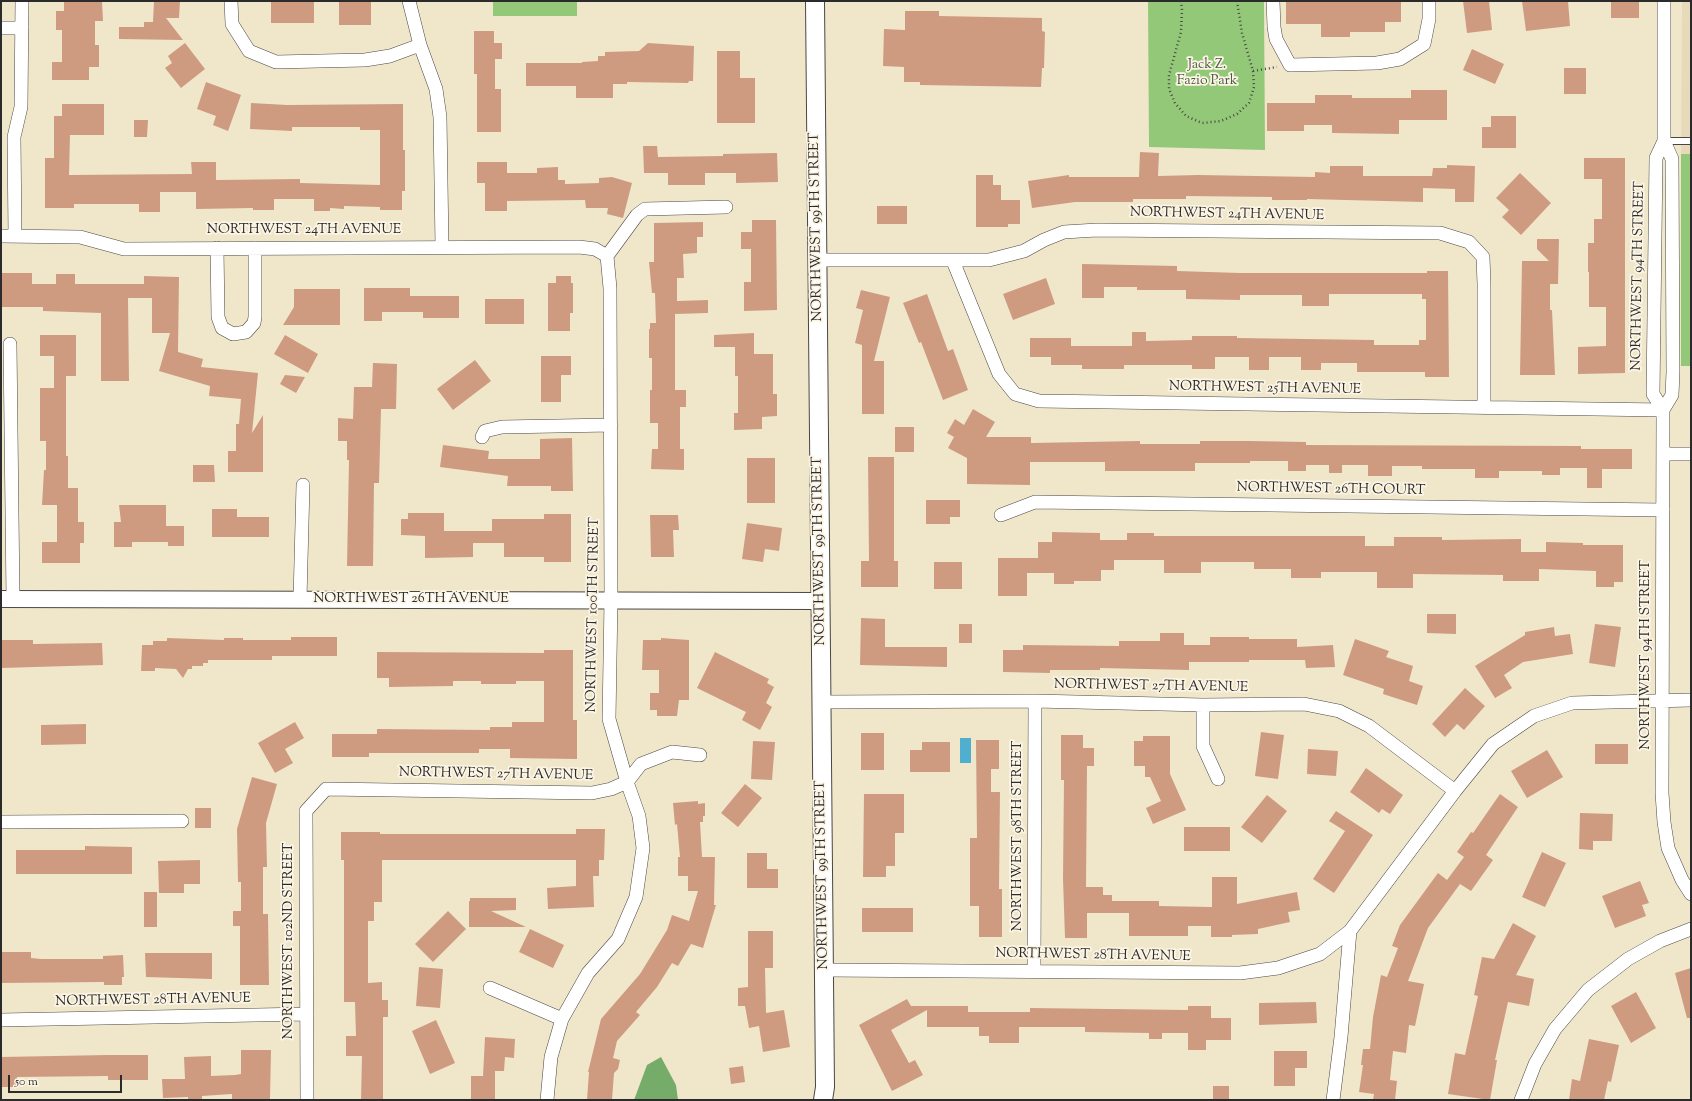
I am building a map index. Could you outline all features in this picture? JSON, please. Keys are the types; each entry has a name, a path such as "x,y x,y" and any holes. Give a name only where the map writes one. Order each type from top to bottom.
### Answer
{"main road":[{"name":"NORTHWEST 99TH STREET","path":"815,1 822,702 824,1100"}],"street":[{"path":"15,236 14,137 21,107 22,1"},
{"path":"231,1 232,24 249,51 276,62 365,60 390,56 420,45"},
{"path":"409,1 420,45 436,89 440,117 442,246"},
{"path":"1273,1 1276,39 1290,65 1377,63 1400,59 1424,44 1429,19 1428,1"},
{"name":"NORTHWEST 94TH STREET","path":"1664,1 1664,141 1672,159 1673,372 1672,395 1663,410 1662,793 1668,848 1682,880 1691,894"},
{"path":"1,28 22,28"},
{"name":"NORTHWEST 94TH STREET","path":"1663,410 1653,394 1656,158 1664,141"},
{"path":"607,256 637,215 645,209 726,207"},
{"name":"NORTHWEST 24TH AVENUE","path":"817,260 989,260 1024,251 1044,240 1064,232 1096,230 1440,233 1469,242 1482,257 1484,284 1484,408"},
{"name":"NORTHWEST 24TH AVENUE","path":"1,236 80,237 124,248 442,246 579,247 596,249 607,256"},
{"path":"217,248 218,317 222,328 233,334 246,332 254,323 255,248"},
{"name":"NORTHWEST 100TH STREET","path":"547,1100 551,1057 562,1019 588,973 618,939 636,896 644,848 639,816 627,782 609,719 611,425 610,288 607,256"},
{"name":"NORTHWEST 25TH AVENUE","path":"953,261 999,374 1015,394 1039,401 1663,410"},
{"path":"7,599 10,344"},
{"path":"482,437 485,431 502,427 611,425"},
{"path":"1663,454 1691,454"},
{"path":"300,599 303,485"},
{"name":"NORTHWEST 26TH COURT","path":"1001,515 1035,502 1663,510"},
{"name":"NORTHWEST 26TH AVENUE","path":"7,599 820,601"},
{"path":"1663,701 1691,700"},
{"name":"NORTHWEST 28TH AVENUE","path":"824,970 1240,973 1278,968 1320,954 1350,931 1455,791 1493,744 1534,716 1572,702 1663,701"},
{"name":"NORTHWEST 27TH AVENUE","path":"822,702 1035,702 1204,705 1304,704 1339,711 1369,726 1455,791"},
{"name":"NORTHWEST 98TH STREET","path":"1034,971 1035,702"},
{"path":"1204,705 1204,746 1218,779"},
{"name":"NORTHWEST 27TH AVENUE","path":"326,789 592,794 611,789 627,782 641,764 672,752 700,755"},
{"name":"NORTHWEST 102ND STREET","path":"307,1100 306,811 326,789"},
{"path":"1,822 182,820"},
{"path":"1521,1100 1535,1064 1555,1029 1588,990 1628,959 1660,941 1691,929"},
{"path":"1333,1100 1341,1037 1350,931"},
{"path":"490,988 562,1019"},
{"name":"NORTHWEST 28TH AVENUE","path":"1,1020 306,1014"}],"lane":[{"path":"1664,141 1691,141"}],"path":[{"path":"1181,1 1181,32 1169,75 1169,89 1175,103 1186,116 1202,123 1221,121 1238,114 1249,103 1254,88 1253,71 1242,33 1237,1"},
{"path":"1253,71 1290,65"}],"shaded area":[{"path":"1682,1 1691,1 1691,154 1681,154"}],"green space":[{"path":"493,1 577,1 577,16 493,16"},
{"name":"Jack Z. Fazio Park","path":"1148,1 1264,1 1265,150 1149,147"},
{"path":"1681,154 1691,154 1691,366 1681,366"},
{"path":"661,1057 676,1085 678,1100 634,1100 647,1065"}],"water":[{"path":"960,738 971,738 971,763 960,763"}],"building":[{"path":"64,1 102,1 103,21 95,21 95,45 99,45 99,67 89,67 89,80 52,80 52,62 62,62 62,30 56,30 56,11 64,11"},
{"path":"154,1 180,1 179,18 166,18 183,40 119,39 119,27 144,27 144,22 153,22"},
{"path":"271,1 314,1 314,23 271,23"},
{"path":"339,1 371,1 371,25 339,25"},
{"path":"1286,1 1401,1 1401,22 1385,22 1385,32 1350,32 1350,37 1321,37 1321,24 1286,24"},
{"path":"1463,1 1489,1 1492,30 1467,33"},
{"path":"1522,1 1568,1 1570,26 1526,31"},
{"path":"1611,1 1639,1 1639,18 1611,18"},
{"path":"905,11 939,11 939,16 1042,18 1042,31 1045,32 1044,68 1042,68 1041,87 920,85 920,82 904,82 904,67 883,66 884,29 905,30"},
{"path":"474,31 494,31 494,43 502,43 502,59 495,59 495,89 501,89 501,132 477,132 477,74 474,74"},
{"path":"185,43 205,69 181,88 165,68 172,63 168,56"},
{"path":"648,43 694,46 693,81 689,81 688,83 627,82 627,84 613,84 613,98 576,98 576,86 526,86 526,63 582,63 598,61 598,56 605,56 605,52 639,51"},
{"path":"1472,49 1504,64 1495,84 1463,70"},
{"path":"717,51 740,51 740,78 755,78 755,123 717,123"},
{"path":"1564,68 1586,68 1586,94 1564,94"},
{"path":"206,82 241,95 228,131 213,125 216,116 197,109"},
{"path":"1411,90 1447,90 1447,120 1399,120 1399,134 1332,133 1332,125 1304,125 1304,131 1267,131 1267,103 1315,103 1315,95 1352,95 1352,98 1411,98"},
{"path":"251,103 287,105 403,104 405,191 402,191 402,210 380,210 380,207 344,206 344,209 330,208 330,211 314,211 314,199 274,199 274,210 253,210 253,208 196,209 196,192 160,192 160,212 139,212 139,204 74,204 74,208 45,208 45,158 54,158 54,116 62,116 62,104 104,104 104,135 70,135 69,175 192,174 191,162 216,162 216,180 300,179 300,183 380,185 380,130 360,130 360,127 292,127 292,131 250,129"},
{"path":"1491,116 1516,116 1516,148 1482,148 1482,127 1491,127"},
{"path":"134,120 148,120 147,137 134,137"},
{"path":"643,146 657,146 658,157 777,153 778,182 736,183 736,173 705,173 705,185 668,185 668,173 644,173"},
{"path":"1140,152 1159,153 1158,176 1198,175 1315,177 1315,172 1330,173 1330,166 1363,166 1363,176 1432,176 1433,168 1447,168 1447,165 1475,166 1474,202 1455,202 1455,189 1423,188 1423,202 1307,199 1272,200 1272,197 1186,196 1186,199 1133,199 1133,202 1075,202 1032,208 1028,181 1069,175 1069,177 1139,177"},
{"path":"1584,158 1625,158 1625,373 1578,374 1578,347 1606,346 1606,307 1589,307 1588,272 1588,243 1594,243 1594,219 1602,219 1602,179 1584,179"},
{"path":"477,162 507,162 507,173 537,173 537,168 558,167 558,180 565,180 565,184 599,183 599,178 612,177 632,183 623,218 607,214 608,208 586,208 585,200 507,201 507,211 485,211 485,183 477,183"},
{"path":"1520,173 1551,203 1521,235 1502,217 1509,210 1496,198"},
{"path":"976,175 993,175 993,185 1001,185 1001,200 1020,200 1020,224 1008,224 1008,227 976,227"},
{"path":"877,206 907,206 907,224 877,224"},
{"path":"752,220 776,220 777,310 744,311 744,282 751,282 751,249 741,249 741,232 752,232"},
{"path":"703,222 703,237 697,237 697,253 683,254 684,278 677,278 677,301 708,300 708,313 675,314 675,390 686,390 686,407 680,407 680,449 684,449 684,470 651,469 652,449 658,449 658,423 650,423 652,358 649,358 649,329 650,323 656,323 655,293 652,293 649,262 654,262 654,223"},
{"path":"1537,239 1559,239 1558,284 1550,284 1550,310 1552,310 1555,375 1520,375 1522,261 1549,261 1537,249"},
{"path":"1082,264 1177,266 1177,271 1240,273 1427,273 1427,271 1448,271 1449,377 1425,377 1425,372 1357,372 1357,363 1321,363 1321,370 1301,370 1301,357 1269,357 1269,370 1249,370 1249,357 1215,357 1215,369 1192,369 1192,365 1124,365 1124,369 1082,369 1082,365 1051,365 1051,357 1030,357 1030,338 1071,338 1071,346 1132,346 1132,332 1146,332 1146,341 1192,340 1192,336 1237,336 1237,338 1374,340 1374,345 1419,345 1419,340 1426,340 1426,299 1422,299 1422,294 1329,294 1329,306 1302,306 1302,295 1240,295 1240,300 1186,299 1186,290 1137,290 1137,287 1104,287 1104,298 1082,298"},
{"path":"1,273 32,273 32,284 56,284 56,274 75,274 75,284 144,284 144,276 179,277 178,352 203,359 201,367 258,373 252,433 263,415 263,472 228,472 228,451 236,451 236,424 239,424 241,399 209,396 210,386 159,371 170,333 152,333 152,298 128,298 129,381 101,381 101,313 43,311 43,307 1,307"},
{"path":"556,276 571,276 571,283 573,283 573,313 570,313 570,331 548,331 548,283 556,283"},
{"path":"1046,278 1055,304 1013,320 1003,294"},
{"path":"364,288 410,288 410,296 459,296 459,318 423,318 423,312 382,312 382,321 364,321"},
{"path":"294,289 340,289 340,325 283,325 294,307"},
{"path":"861,290 890,297 874,361 884,361 884,414 862,414 862,345 855,343 863,310 856,308"},
{"path":"927,294 948,351 953,349 968,390 943,400 921,342 919,343 903,303"},
{"path":"485,299 524,299 524,324 485,324"},
{"path":"754,333 754,354 773,354 773,394 777,394 777,416 762,417 762,429 734,430 734,413 738,413 738,376 735,376 735,347 714,347 714,335"},
{"path":"40,335 76,335 76,376 66,376 66,456 68,456 68,488 78,488 78,522 84,522 84,543 80,543 80,563 42,563 42,542 57,542 57,505 42,505 44,470 46,470 46,441 40,441 40,388 54,388 54,356 40,356"},
{"path":"285,335 318,354 308,373 274,354"},
{"path":"541,356 571,356 571,375 561,375 561,402 541,402"},
{"path":"475,360 491,381 453,410 437,389"},
{"path":"373,363 397,364 396,409 381,409 379,483 374,483 373,566 347,566 349,460 347,460 347,441 338,441 338,418 353,419 354,387 372,387"},
{"path":"285,375 305,377 296,393 280,384"},
{"path":"973,409 995,422 986,437 1031,437 1031,443 1140,441 1140,444 1200,444 1200,441 1250,441 1306,442 1306,445 1581,446 1581,449 1632,449 1632,469 1602,469 1602,488 1587,488 1587,468 1560,468 1560,475 1542,475 1542,471 1499,471 1499,478 1475,478 1475,469 1422,469 1422,466 1392,466 1392,476 1368,476 1368,465 1342,465 1342,473 1329,473 1329,465 1306,465 1306,471 1288,471 1288,461 1195,463 1195,471 1105,471 1105,462 1030,462 1030,485 967,484 967,458 948,448 954,437 947,433 955,419 964,425"},
{"path":"895,427 914,427 914,452 895,452"},
{"path":"572,438 573,491 551,491 551,486 507,486 508,476 440,467 443,445 489,451 488,459 540,459 540,439"},
{"path":"868,457 894,457 894,561 898,561 898,587 861,587 861,561 869,561"},
{"path":"747,458 775,458 775,503 747,503"},
{"path":"193,465 214,465 215,482 193,482"},
{"path":"926,500 960,500 960,517 950,517 950,524 926,524"},
{"path":"119,505 166,505 166,526 184,526 184,546 168,546 168,542 132,542 132,547 114,547 114,522 121,522"},
{"path":"212,509 237,509 237,517 269,517 269,537 212,537"},
{"path":"408,513 444,513 444,531 492,531 492,519 544,519 544,514 571,514 571,562 544,562 544,557 504,557 504,543 473,543 473,557 425,558 425,536 401,535 401,519 408,519"},
{"path":"650,515 678,515 679,530 673,530 674,557 651,557"},
{"path":"747,523 782,528 779,551 765,549 763,562 742,559"},
{"path":"1052,532 1100,533 1100,540 1127,540 1127,533 1154,533 1154,536 1365,536 1365,546 1394,546 1394,537 1442,537 1442,540 1521,539 1521,552 1546,552 1546,542 1583,543 1583,545 1623,545 1623,582 1614,582 1614,587 1596,587 1596,571 1539,569 1539,581 1503,581 1503,575 1413,574 1413,588 1377,588 1377,572 1321,572 1321,578 1291,578 1291,569 1254,569 1254,562 1201,562 1201,573 1164,573 1164,560 1114,560 1114,570 1101,570 1101,581 1074,581 1074,584 1054,584 1054,573 1027,573 1027,596 998,596 998,558 1038,558 1038,542 1052,542"},
{"path":"934,562 962,562 962,589 934,589"},
{"path":"1427,614 1456,614 1456,634 1427,633"},
{"path":"861,618 885,619 885,647 947,647 947,667 860,665"},
{"path":"959,624 972,624 972,643 959,643"},
{"path":"1595,624 1621,627 1615,667 1589,663"},
{"path":"1554,627 1555,636 1570,634 1573,654 1523,662 1504,675 1512,688 1495,698 1475,666 1525,635 1525,632"},
{"path":"1160,633 1184,633 1184,645 1210,645 1210,637 1249,637 1249,639 1297,639 1297,647 1333,645 1335,667 1306,668 1305,660 1249,660 1249,662 1189,662 1189,670 1100,668 1100,670 1050,670 1050,673 1003,672 1003,650 1023,650 1023,645 1119,646 1119,641 1160,641"},
{"path":"291,637 337,637 337,656 272,656 272,660 208,660 208,663 203,663 203,666 192,666 192,669 188,669 183,678 176,669 155,668 155,671 141,671 142,645 153,645 153,641 167,641 167,638 224,640 224,638 243,638 243,640 291,640"},
{"path":"661,638 689,640 689,700 679,700 677,716 657,716 657,710 650,710 650,693 659,693 659,670 642,670 643,640 661,640"},
{"path":"1355,639 1389,651 1386,657 1413,666 1409,681 1423,686 1417,705 1383,694 1384,689 1343,675"},
{"path":"1,640 33,640 33,644 102,643 103,665 1,668"},
{"path":"544,650 573,650 573,720 577,720 577,759 510,758 510,749 479,749 479,753 369,753 369,757 332,757 332,734 377,734 377,729 490,730 490,727 512,727 512,722 544,722 544,681 516,681 516,684 481,684 481,681 453,681 453,686 389,687 389,678 377,678 377,652 544,653"},
{"path":"715,652 769,679 767,683 774,687 766,703 772,707 760,730 742,720 746,712 697,688"},
{"path":"1465,688 1485,706 1464,730 1457,724 1445,737 1432,724"},
{"path":"295,722 304,738 285,749 293,763 275,773 258,743"},
{"path":"86,724 86,744 41,745 41,725"},
{"path":"1261,732 1284,735 1278,779 1255,776"},
{"path":"861,733 884,733 884,770 861,770"},
{"path":"1061,735 1083,735 1083,748 1094,748 1094,766 1087,766 1086,887 1103,887 1103,895 1112,895 1112,901 1159,901 1159,906 1212,907 1212,877 1237,877 1237,904 1297,892 1300,910 1288,912 1290,922 1258,929 1258,934 1232,935 1232,937 1211,937 1211,926 1188,926 1188,936 1129,936 1129,913 1087,913 1087,938 1065,938 1063,879 1064,780 1061,780"},
{"path":"1143,736 1170,736 1170,774 1186,810 1153,824 1146,808 1161,801 1150,777 1145,777 1145,766 1134,766 1134,741 1143,741"},
{"path":"976,740 999,740 999,769 991,769 991,792 1000,792 999,889 1002,889 1002,937 979,937 979,906 970,906 970,838 977,838"},
{"path":"753,741 775,742 772,780 751,779"},
{"path":"922,742 950,742 950,772 910,772 910,750 922,750"},
{"path":"1595,744 1628,744 1628,764 1595,764"},
{"path":"1308,749 1338,751 1336,776 1307,774"},
{"path":"1547,750 1563,777 1527,798 1511,771"},
{"path":"1366,768 1403,795 1390,814 1382,809 1379,813 1350,792"},
{"path":"252,777 277,784 266,823 267,867 263,867 263,914 268,914 269,985 240,985 240,926 233,926 233,911 241,911 241,882 238,882 237,829"},
{"path":"745,784 762,798 738,827 721,813"},
{"path":"864,794 904,794 904,833 895,833 895,866 886,866 886,877 863,877"},
{"path":"1500,794 1518,807 1486,855 1493,860 1471,891 1460,884 1428,928 1408,981 1424,984 1415,1026 1409,1025 1406,1053 1393,1051 1390,1080 1397,1081 1395,1100 1373,1100 1374,1094 1359,1092 1363,1065 1361,1065 1363,1049 1370,1049 1373,1017 1381,975 1387,977 1398,948 1392,946 1400,925 1438,873 1447,880 1464,857 1457,852 1471,832 1473,833"},
{"path":"1267,795 1287,811 1262,843 1241,827"},
{"path":"698,801 698,804 705,803 705,816 703,816 703,822 700,822 702,857 715,857 714,905 716,905 703,948 691,944 678,966 672,963 657,987 636,1012 640,1015 617,1041 613,1058 620,1060 618,1069 614,1073 612,1100 587,1100 588,1072 601,1019 640,974 667,930 672,915 689,921 698,891 688,891 688,876 678,876 678,857 680,857 677,824 675,825 673,803"},
{"path":"195,808 211,808 211,828 195,828"},
{"path":"1336,811 1373,835 1334,893 1313,879 1345,831 1329,821"},
{"path":"1580,813 1613,814 1612,841 1593,841 1593,850 1579,849"},
{"path":"1184,827 1230,827 1230,851 1184,851"},
{"path":"576,829 605,829 604,860 599,860 599,876 593,876 594,907 548,909 547,888 576,886 576,860 382,860 382,902 374,902 374,921 368,921 368,983 382,982 382,1000 388,1000 388,1017 383,1017 383,1100 361,1100 362,1056 346,1056 346,1036 356,1036 355,1002 344,1002 344,860 341,860 341,832 380,832 380,834 576,834"},
{"path":"85,846 132,847 132,874 16,874 16,850 85,850"},
{"path":"1542,852 1566,863 1545,907 1522,897"},
{"path":"747,853 767,853 767,869 778,869 778,888 747,888"},
{"path":"200,860 200,884 184,884 184,893 159,893 158,861"},
{"path":"1640,881 1649,903 1642,905 1646,916 1615,928 1602,896"},
{"path":"144,892 157,892 157,927 144,927"},
{"path":"470,898 516,898 516,910 491,911 526,927 469,927"},
{"path":"862,908 913,908 913,932 862,932"},
{"path":"448,911 466,929 433,962 415,944"},
{"path":"1513,923 1536,936 1516,975 1534,979 1529,1006 1508,1002 1495,1060 1497,1060 1490,1100 1448,1094 1455,1053 1465,1055 1478,996 1474,995 1482,957 1494,959"},
{"path":"530,929 564,945 553,968 519,952"},
{"path":"748,931 773,931 773,968 765,968 766,1013 784,1010 790,1047 763,1052 759,1026 749,1028 745,1006 738,1006 738,988 748,987"},
{"path":"1,952 31,952 31,958 41,959 103,959 103,956 123,955 124,977 122,977 122,985 104,985 104,982 1,983"},
{"path":"145,953 212,953 212,979 146,977"},
{"path":"419,967 443,969 440,1008 416,1006"},
{"path":"1691,968 1691,1018 1687,1018 1675,973"},
{"path":"1636,992 1656,1028 1631,1043 1611,1006"},
{"path":"907,999 911,1006 968,1006 968,1012 1030,1012 1030,1008 1188,1010 1188,1006 1211,1006 1211,1018 1231,1018 1231,1040 1206,1040 1206,1050 1188,1050 1188,1033 1162,1033 1162,1039 1149,1039 1149,1033 1085,1032 1085,1027 1019,1027 1019,1043 989,1043 989,1036 979,1036 979,1027 927,1027 927,1010 891,1030 909,1063 915,1060 923,1075 892,1091 859,1025"},
{"path":"1316,1002 1317,1023 1259,1025 1259,1003"},
{"path":"436,1020 455,1063 430,1074 412,1031"},
{"path":"485,1037 515,1039 514,1058 505,1057 504,1071 495,1071 495,1100 471,1100 471,1076 483,1076"},
{"path":"1589,1039 1619,1045 1611,1082 1608,1081 1604,1100 1569,1100 1572,1079 1580,1081"},
{"path":"241,1050 271,1050 270,1100 232,1100 232,1094 202,1096 202,1100 188,1100 188,1097 163,1098 162,1079 185,1079 184,1057 211,1056 211,1076 235,1075 241,1074"},
{"path":"1274,1051 1307,1051 1307,1068 1295,1068 1295,1086 1274,1086"},
{"path":"148,1055 148,1080 108,1080 108,1076 17,1077 17,1087 1,1087 1,1057"},
{"path":"743,1066 745,1082 731,1084 729,1068"},
{"path":"1213,1086 1229,1086 1229,1100 1213,1100"}]}
